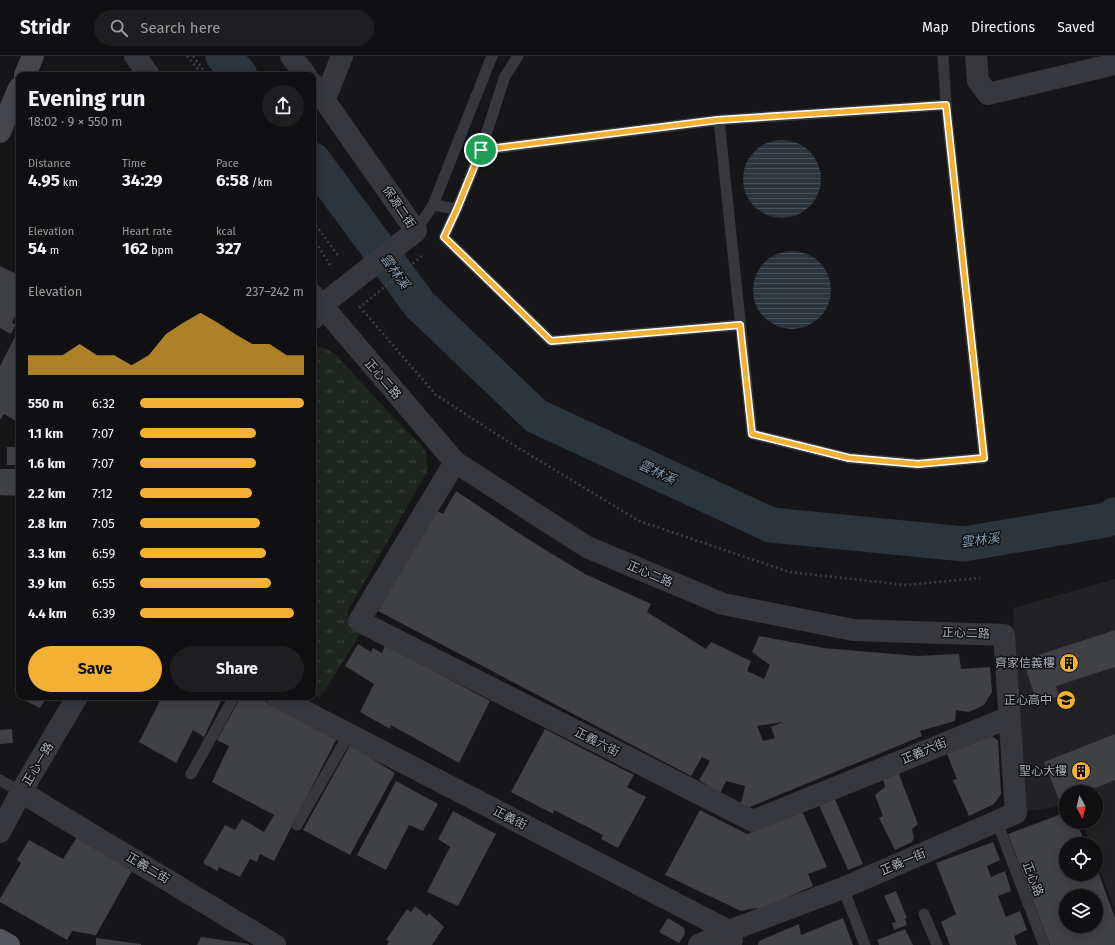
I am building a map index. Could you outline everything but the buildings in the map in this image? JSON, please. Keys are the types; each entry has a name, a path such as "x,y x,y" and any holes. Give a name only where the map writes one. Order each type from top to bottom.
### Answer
{"main road":[{"path":"26,72 33,56"},
{"path":"0,132 16,95"},
{"path":"0,940 9,945"}],"street":[{"path":"135,56 147,72"},
{"path":"291,56 304,72"},
{"path":"319,92 342,56"},
{"path":"976,56 978,81 988,94 1115,64"},
{"name":"保源二街","path":"319,92 411,235 319,306"},
{"name":"正心二路","path":"319,306 455,462 587,547 723,604 853,630 1004,635 1010,717"},
{"name":"正義六街","path":"455,462 359,621 753,821 1010,717"},
{"name":"正心一路","path":"0,832 21,792 75,700"},
{"name":"正義街","path":"283,700 731,938"},
{"name":"正義一街","path":"699,945 731,938 1016,813 1010,717"},
{"name":"正義二街","path":"21,792 275,945"}],"lane":[{"path":"411,235 433,205 492,56"},
{"path":"518,56 505,76 481,150 444,237 551,341 740,325"},
{"path":"718,120 752,434 849,458 918,464 984,458 946,105 943,56"},
{"path":"481,150 718,120 946,105"},
{"path":"433,205 457,209"},
{"path":"191,774 232,700"},
{"path":"297,825 349,734"},
{"path":"0,780 21,792"},
{"name":"正心路","path":"997,822 1044,945"},
{"path":"843,888 865,945"},
{"path":"924,914 937,945"}],"path":[{"path":"187,56 200,72"},
{"path":"193,56 205,72"},
{"path":"316,225 339,257"},
{"path":"316,243 332,268"},
{"path":"422,256 360,307 436,395 504,439 639,521 789,572 906,585 980,578"}],"shaded area":[{"path":"782,140 797,143 810,151 818,164 821,179 818,194 810,207 797,215 782,218 767,215 754,207 746,194 743,179 746,164 754,151 767,143"},
{"path":"792,251 807,254 820,262 828,275 831,290 828,305 820,318 807,326 792,329 777,326 764,318 756,305 753,290 756,275 764,262 777,254"},
{"name":"正心高中","path":"1115,579 1115,911 1103,879 1103,837 1087,837 1085,829 1103,829 1103,785 1059,785 1059,806 1023,812 1013,608"}],"green space":[{"path":"316,346 325,348 336,355 423,447 426,453 428,469 347,612 350,621 362,631 320,698 316,696"}],"waterway":[{"name":"雲林溪","path":"223,56 237,72"},
{"name":"雲林溪","path":"316,164 420,305 536,416 771,525 964,544 1106,520 1115,515"}],"place":[{"name":"齊家信義樓","path":"1069,663"},
{"name":"正心高中","path":"1066,700"},
{"name":"聖心大樓","path":"1081,771"}],"route":[{"path":"946,105 984,458 918,464 849,458 752,434 740,325 551,341 444,237 481,150 718,120 946,105"}]}
